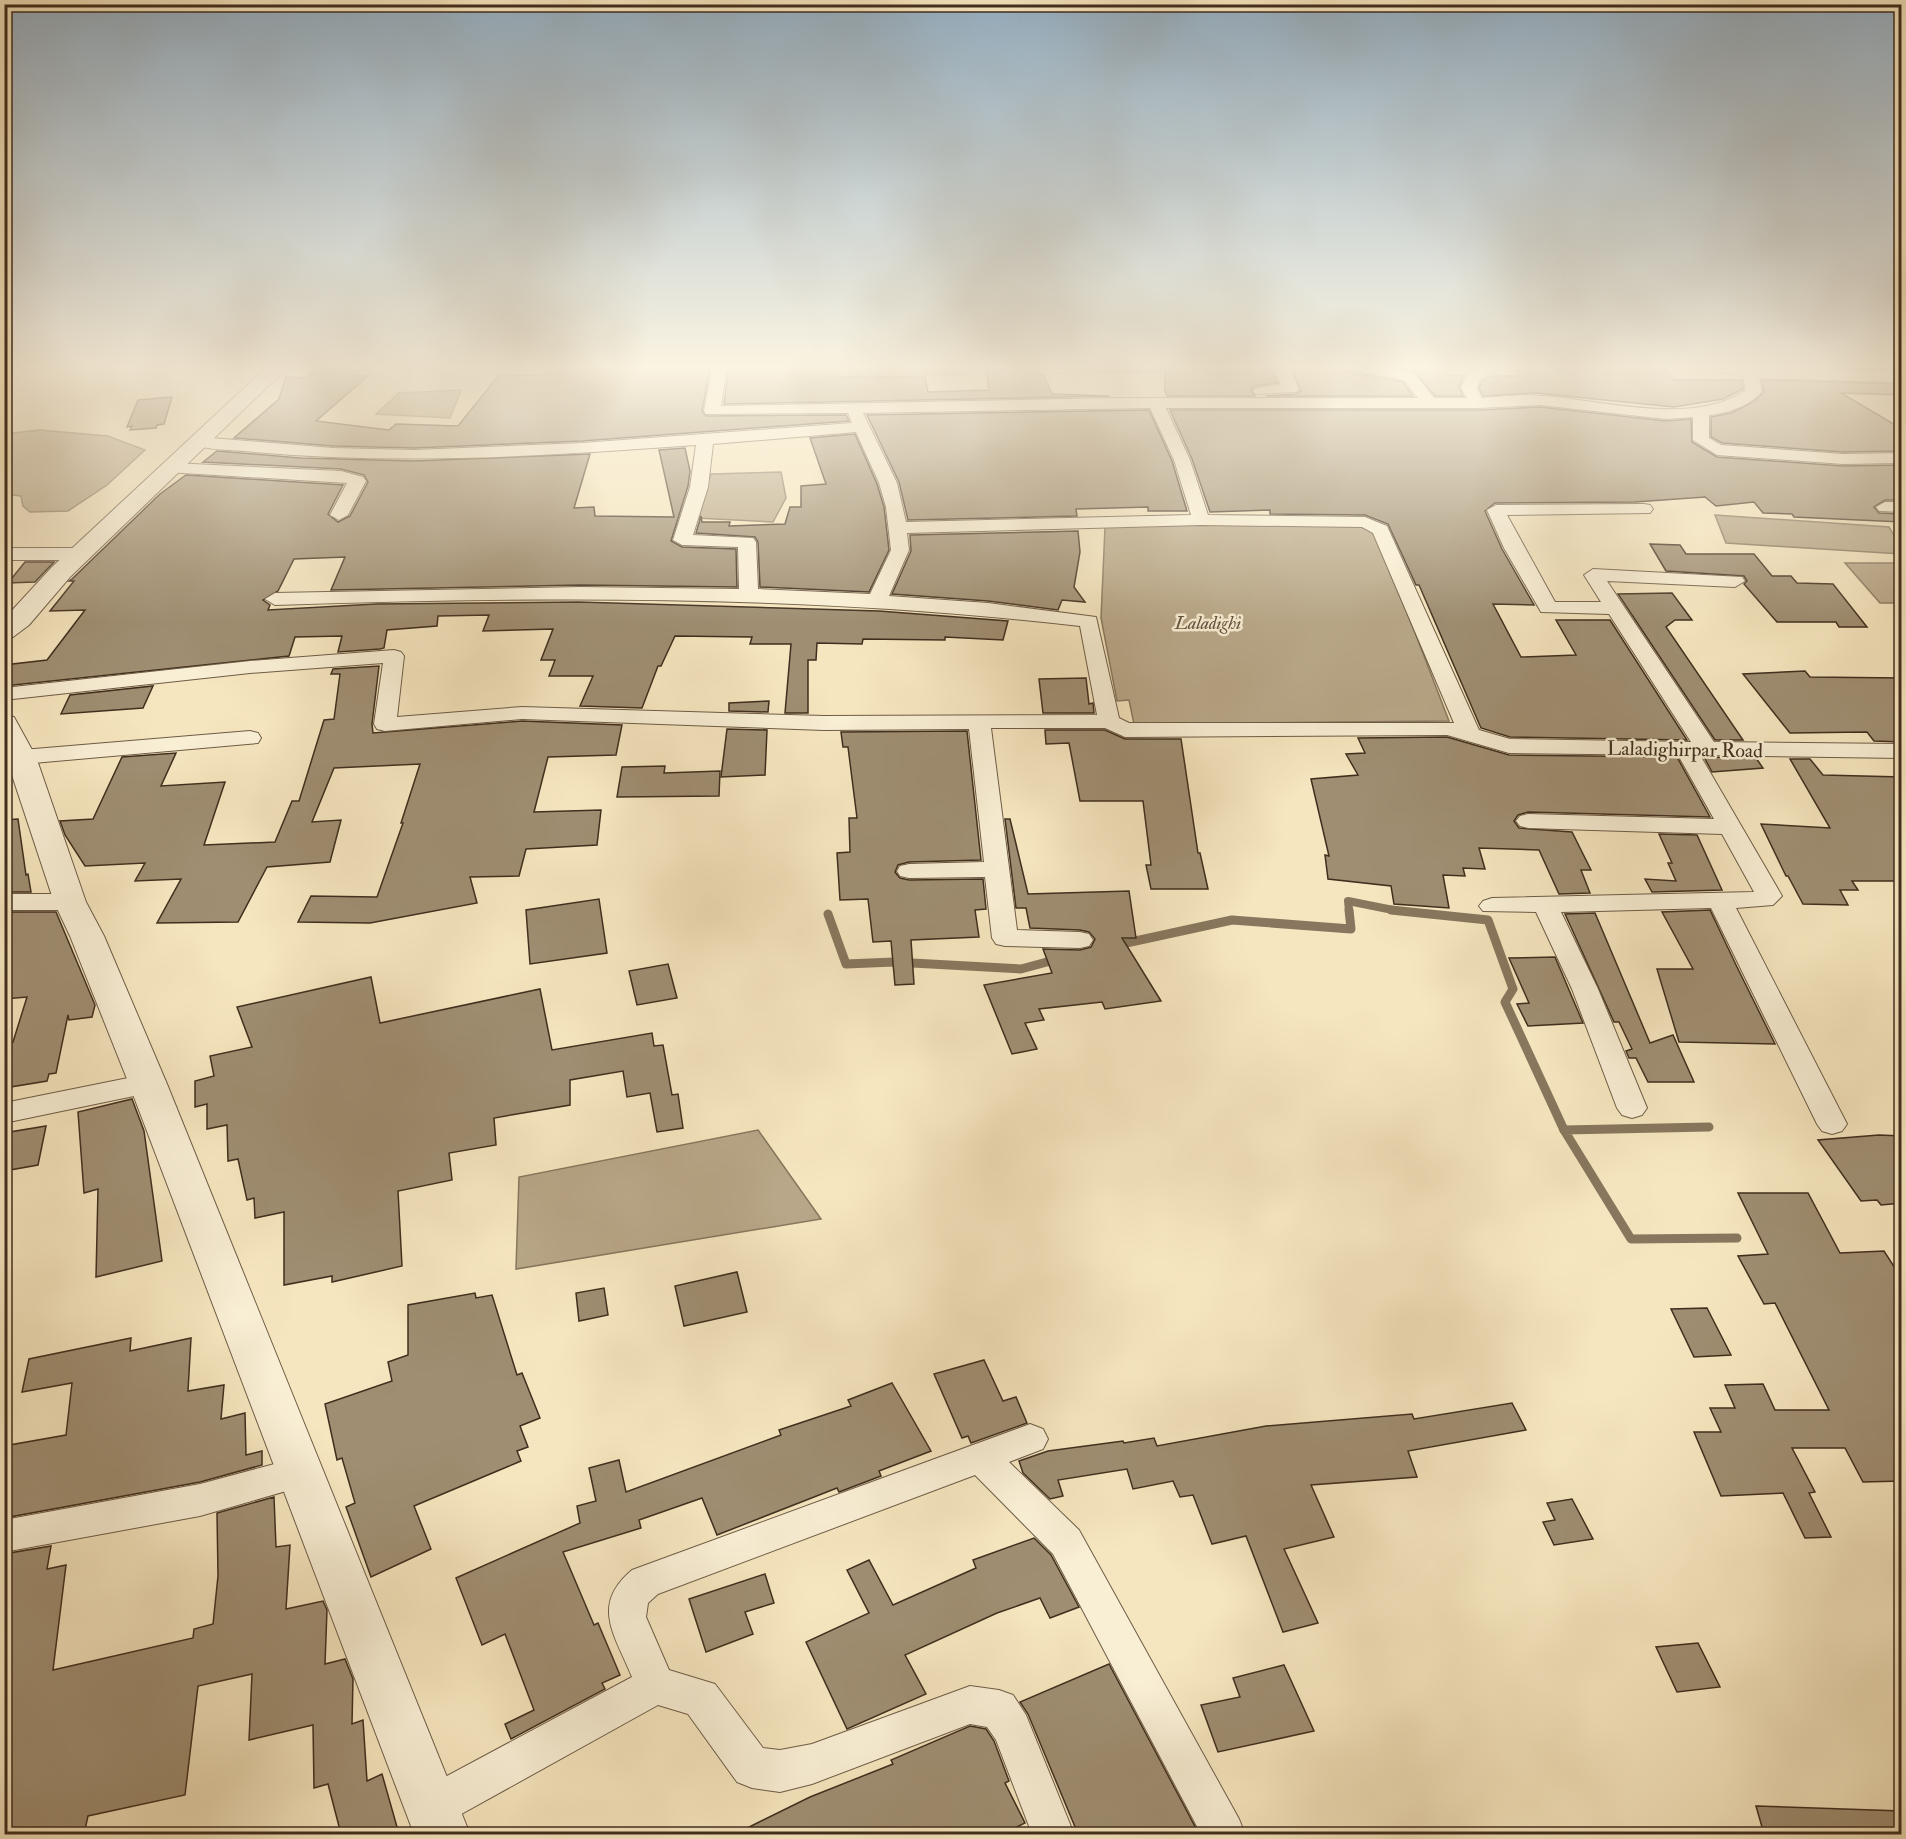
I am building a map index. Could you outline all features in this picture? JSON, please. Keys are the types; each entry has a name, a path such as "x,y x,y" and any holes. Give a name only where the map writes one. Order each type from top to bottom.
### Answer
{"street":[{"path":"4,632 20,620 61,572 192,450"},
{"path":"283,450 317,453 414,455 508,450"},
{"path":"704,450 699,486 682,540 747,542 749,596"},
{"path":"874,450 895,507 900,550 877,600"},
{"path":"1176,450 1190,479 1201,520"},
{"path":"1717,450 1843,459 1902,458"},
{"path":"172,468 341,476 354,479 357,481 339,515"},
{"path":"1616,608 1548,608 1527,568 1506,536 1496,510 1644,509"},
{"path":"896,528 1201,520 1365,522 1381,530 1470,735"},
{"path":"4,554 80,554"},
{"path":"1492,906 1764,900 1769,896 1730,826 1697,750 1616,608 1593,574 1735,581"},
{"path":"4,693 250,667 394,656 385,724 522,713 824,723 1109,720 1089,621 877,600 576,591 275,599"},
{"name":"Laladighirpar Road","path":"1109,720 1125,730 1448,728 1509,746 1902,751"},
{"path":"979,723 1005,938 1080,940"},
{"path":"250,738 13,740 70,902 87,936 148,1084 437,1821 655,1685 701,1698 752,1767 780,1771 812,1764 970,1705 999,1709 1012,1729 1053,1834"},
{"path":"1528,821 1730,826"},
{"path":"909,871 998,869"},
{"path":"1720,900 1832,1124"},
{"path":"4,902 70,902"},
{"path":"1545,904 1585,989 1632,1107"},
{"path":"4,1113 148,1084"},
{"path":"655,1685 627,1617 630,1595 645,1581 1030,1438"},
{"path":"981,1458 1066,1542 1224,1834"},
{"path":"4,1536 200,1500 300,1472"}],"water":[{"path":"5,450 145,450 107,485 68,511 30,512 23,506 21,496 5,494"},
{"path":"781,472 786,498 773,522 696,518 711,474"},
{"path":"1715,515 1889,527 1901,547 1901,554 1726,543"},
{"name":"Laladighi","path":"1206,523 1360,525 1376,531 1449,721 1134,724 1129,700 1117,701 1101,618 1105,527"},
{"path":"1845,563 1901,563 1901,603 1880,603"},
{"path":"758,1130 821,1219 516,1269 519,1177"}],"building":[{"path":"659,450 685,450 690,471 688,486 671,541 682,547 736,549 737,587 580,585 331,590 345,557 294,559 278,591 263,600 270,605 268,610 376,604 578,602 879,611 1008,621 1003,640 945,637 945,640 863,639 862,644 817,643 816,660 808,660 808,713 785,713 791,644 750,644 752,637 675,636 661,666 658,666 642,708 580,706 593,676 549,676 555,660 541,660 553,629 483,631 489,615 438,616 437,626 387,630 384,648 380,649 338,652 342,636 295,637 289,656 4,686 4,665 47,660 85,610 50,611 74,581 69,581 160,494 186,475 343,485 328,514 338,522 350,516 368,482 364,475 341,469 203,462 217,451 300,458 414,461 590,454 574,508 594,507 595,516 674,517"},
{"path":"814,450 862,450 884,507 889,550 869,592 760,587 758,542 755,537 696,533 701,516 702,522 730,522 729,526 785,524 790,507 801,507 801,486 826,484"},
{"path":"884,450 1167,450 1187,511 1148,511 1148,507 1076,509 1077,516 908,520 899,482"},
{"path":"1188,450 1705,450 1717,457 1843,466 1902,465 1902,500 1885,500 1874,507 1879,513 1902,514 1902,522 1794,517 1792,514 1763,513 1754,502 1716,506 1705,497 1635,502 1495,503 1485,511 1502,549 1534,605 1493,604 1521,657 1576,655 1556,620 1610,620 1687,740 1510,737 1481,728 1419,585 1416,585 1388,524 1365,515 1270,514 1270,510 1210,512"},
{"path":"1814,450 1902,450 1902,451"},
{"path":"1078,531 1080,552 1074,587 1085,602 1062,600 1058,610 988,601 892,594 911,551 910,535"},
{"path":"1650,544 1680,545 1686,554 1754,554 1772,576 1791,576 1797,583 1833,584 1867,627 1839,627 1836,622 1777,622 1744,584 1747,581 1744,576 1666,571"},
{"path":"25,562 54,562 35,582 8,583"},
{"path":"1672,593 1692,620 1675,620 1666,627 1743,740 1715,740 1618,594"},
{"path":"379,666 373,733 522,721 622,725 616,755 548,757 534,812 601,810 597,845 526,849 519,876 470,877 477,903 370,923 298,922 311,896 377,897 403,823 401,823 420,764 334,768 312,822 341,820 330,862 267,867 238,922 157,923 181,879 135,881 145,863 85,866 65,835 60,821 93,819 122,757 176,753 161,786 225,782 204,845 275,842 292,801 299,801 324,720 334,719 340,674 331,674 333,669"},
{"path":"1805,671 1810,677 1902,678 1902,742 1874,741 1867,732 1790,733 1743,674"},
{"path":"1086,678 1089,704 1093,703 1094,713 1043,713 1039,679"},
{"path":"153,686 143,708 61,714 70,695"},
{"path":"769,701 768,712 729,711 729,703"},
{"path":"727,729 767,730 765,775 721,777"},
{"path":"1045,730 1105,730 1125,739 1181,739 1198,853 1200,853 1208,889 1151,889 1146,865 1151,865 1143,801 1080,801 1069,743 1046,744"},
{"path":"967,731 981,860 909,862 898,865 895,872 900,878 909,880 983,879 986,909 975,910 979,937 911,940 914,984 895,985 891,941 873,942 868,899 840,900 837,853 850,852 849,818 857,818 848,747 843,747 841,732"},
{"path":"1447,737 1509,755 1677,757 1710,817 1528,812 1518,815 1514,821 1519,828 1572,832 1591,870 1581,870 1590,893 1559,894 1539,850 1479,848 1485,869 1463,868 1465,876 1443,875 1449,908 1394,904 1391,886 1328,879 1325,855 1329,856 1311,779 1358,775 1346,754 1365,753 1358,738"},
{"path":"1704,757 1756,758 1763,768 1712,772"},
{"path":"1790,759 1810,759 1823,775 1902,777 1902,881 1852,881 1858,890 1840,890 1848,905 1803,904 1786,876 1761,824 1830,828"},
{"path":"665,766 664,773 720,771 719,796 617,797 622,767"},
{"path":"18,819 26,875 28,874 31,892 4,892 4,820"},
{"path":"1005,819 1010,819 1028,894 1129,891 1136,938 1122,938 1161,1001 1105,1009 1102,1002 1039,1009 1044,1020 1025,1023 1037,1049 1012,1054 984,985 1052,973 1043,949 1080,950 1091,947 1095,939 1089,932 1080,930 1030,928 1026,908 1016,908"},
{"path":"1659,834 1697,835 1722,890 1652,892 1645,879 1676,881 1668,863 1672,863"},
{"path":"599,899 607,953 530,964 526,910"},
{"path":"1710,910 1775,1044 1679,1042 1657,969 1693,969 1662,912"},
{"path":"4,912 56,912 95,1005 92,1017 69,1020 68,1015 56,1073 49,1074 47,1081 4,1088 4,1043 13,1042 27,997 4,999"},
{"path":"1595,913 1650,1043 1673,1035 1694,1082 1648,1082 1636,1058 1629,1058 1626,1051 1632,1049 1619,1022 1614,1022 1565,914"},
{"path":"1555,957 1583,1023 1528,1026 1517,1004 1529,1003 1509,958"},
{"path":"668,964 677,998 637,1005 629,971"},
{"path":"371,977 380,1023 540,989 552,1050 652,1033 654,1046 663,1045 672,1095 678,1094 683,1128 657,1132 650,1093 627,1097 623,1071 570,1080 570,1105 494,1118 496,1145 449,1153 452,1180 398,1191 402,1266 332,1282 332,1276 284,1285 284,1212 255,1218 254,1198 247,1200 238,1159 228,1161 227,1125 207,1129 207,1104 195,1107 195,1081 214,1076 210,1056 252,1047 237,1007"},
{"path":"132,1099 144,1131 162,1261 96,1277 98,1189 84,1193 78,1112"},
{"path":"46,1126 38,1165 4,1171 4,1133"},
{"path":"1879,1135 1902,1136 1902,1203 1881,1205 1877,1200 1861,1201 1818,1140"},
{"path":"1738,1193 1808,1193 1840,1253 1884,1251 1902,1279 1902,1481 1863,1482 1845,1448 1792,1448 1815,1492 1809,1493 1831,1537 1805,1538 1783,1493 1721,1496 1694,1432 1721,1432 1710,1408 1735,1408 1725,1385 1763,1384 1775,1410 1829,1410 1775,1303 1764,1304 1738,1256 1768,1254"},
{"path":"737,1272 747,1312 684,1326 675,1286"},
{"path":"604,1288 608,1315 579,1321 576,1293"},
{"path":"475,1293 476,1298 492,1295 517,1375 522,1373 540,1418 520,1426 528,1447 517,1451 521,1461 414,1506 431,1549 371,1577 346,1507 355,1503 342,1458 337,1460 325,1404 392,1381 388,1362 408,1355 408,1305"},
{"path":"1707,1308 1731,1355 1694,1357 1671,1309"},
{"path":"131,1338 130,1351 191,1338 188,1391 224,1385 221,1419 245,1413 246,1455 262,1451 262,1465 200,1482 4,1518 4,1446 66,1435 72,1383 22,1392 29,1359"},
{"path":"984,1360 1003,1401 1016,1397 1027,1423 971,1443 968,1436 962,1438 934,1374"},
{"path":"892,1383 931,1451 879,1471 881,1476 839,1492 837,1488 717,1535 702,1498 639,1520 641,1528 563,1552 594,1625 598,1623 620,1675 602,1683 605,1689 511,1739 505,1724 534,1710 505,1634 482,1645 456,1578 580,1523 577,1506 596,1501 589,1468 619,1460 626,1492 781,1435 779,1430 851,1406 848,1400"},
{"path":"1512,1403 1526,1430 1408,1451 1417,1477 1311,1485 1334,1537 1284,1549 1318,1623 1283,1632 1246,1536 1212,1544 1193,1495 1180,1497 1173,1481 1133,1489 1127,1469 1058,1480 1063,1496 1050,1499 1023,1473 1019,1461 1048,1451 1123,1441 1124,1443 1154,1438 1157,1446 1266,1426 1412,1414 1414,1419"},
{"path":"274,1497 276,1547 290,1545 286,1609 323,1601 327,1610 325,1664 345,1659 353,1679 352,1724 363,1720 367,1781 382,1774 399,1834 341,1834 328,1784 314,1788 313,1725 249,1740 252,1674 198,1686 185,1795 88,1816 84,1834 4,1834 4,1554 51,1546 47,1569 66,1565 53,1670 193,1638 194,1629 213,1624 218,1576 217,1513"},
{"path":"1572,1499 1593,1539 1554,1545 1543,1522 1555,1520 1547,1503"},
{"path":"1034,1538 1051,1555 1079,1607 1050,1618 1040,1598 997,1613 905,1655 926,1694 847,1729 806,1642 869,1613 847,1570 869,1560 893,1605 976,1568 973,1560"},
{"path":"765,1574 774,1603 745,1612 753,1634 706,1652 689,1599"},
{"path":"1698,1643 1720,1687 1677,1692 1656,1647"},
{"path":"1109,1664 1199,1834 1078,1834 1028,1714 1020,1702"},
{"path":"1284,1665 1314,1731 1218,1752 1201,1705 1240,1697 1233,1678"},
{"path":"970,1726 986,1729 994,1741 1009,1781 1005,1783 1025,1823 1002,1834 735,1834 810,1797 893,1764 891,1760"},
{"path":"1756,1806 1902,1811 1902,1834 1764,1834"}],"waterway":[{"path":"1349,911 1348,901 1395,910"},
{"path":"1117,945 1232,920 1351,929 1349,910"},
{"path":"1391,910 1395,910"},
{"path":"1395,910 1488,920 1513,989 1505,1002 1564,1130"},
{"path":"828,914 846,964 894,962 1021,969 1058,959"},
{"path":"1564,1130 1709,1127"},
{"path":"1564,1130 1631,1239 1737,1238"}]}
